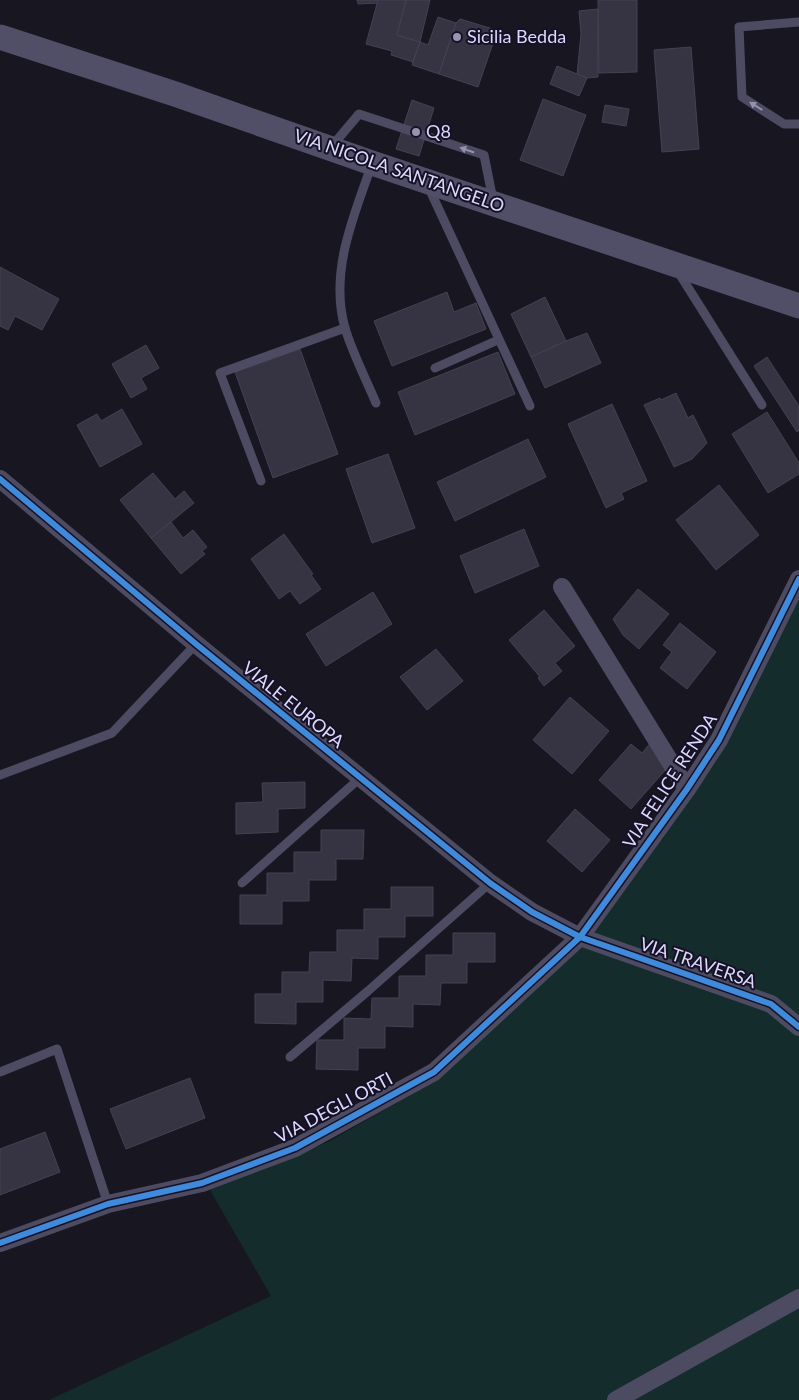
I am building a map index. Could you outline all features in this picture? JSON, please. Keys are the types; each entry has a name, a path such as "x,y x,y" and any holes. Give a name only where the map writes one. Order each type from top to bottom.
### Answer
{"main road":[{"path":"0,25 6,43"},
{"name":"VIA NICOLA SANTANGELO","path":"6,43 175,94 330,149 799,306"}],"street":[{"name":"VIALE EUROPA","path":"0,478 196,644 490,883 532,912 580,937"},
{"name":"VIA FELICE RENDA","path":"580,937 687,789 719,740 799,579"},
{"path":"562,587 687,789"},
{"name":"VIA TRAVERSA","path":"580,937 771,1004 799,1027"},
{"name":"VIA DEGLI ORTI","path":"0,1243 108,1204 202,1184 295,1148 434,1072 580,937"},
{"path":"616,1400 799,1298"}],"lane":[{"path":"799,22 739,27 742,97 784,124 799,124"},
{"path":"330,149 359,114 416,132 484,155 493,203"},
{"path":"372,163 353,216 341,265 340,294 345,328 376,403"},
{"path":"425,180 530,406"},
{"path":"673,264 762,405"},
{"path":"261,480 220,373 345,328"},
{"path":"435,368 498,340"},
{"path":"0,774 112,733 196,644"},
{"path":"242,883 360,778"},
{"path":"290,1057 490,883"},
{"path":"0,1072 57,1049 108,1204"}],"green space":[{"path":"799,595 799,1400 49,1400 271,1296 210,1190 328,1142 434,1082 577,951 716,762"}],"building":[{"path":"357,0 378,0 378,3 358,4"},
{"path":"378,0 406,0 397,35 420,42 413,62 391,55 392,51 366,44"},
{"path":"406,0 430,0 420,42 397,35"},
{"path":"598,0 637,0 637,72 599,73"},
{"path":"598,9 598,77 587,78 577,75 581,34 579,11"},
{"path":"438,17 456,23 439,74 412,65 420,42 428,45"},
{"path":"460,19 493,29 493,43 478,87 439,74 456,23"},
{"path":"691,47 699,149 662,152 654,50"},
{"path":"557,66 587,78 579,96 550,84"},
{"path":"543,99 586,115 563,176 520,160"},
{"path":"412,100 434,108 419,156 396,149"},
{"path":"605,105 629,109 626,126 602,122"},
{"path":"0,267 59,299 42,330 15,316 8,330 0,326"},
{"path":"447,292 454,312 476,303 486,329 392,366 374,321"},
{"path":"545,297 566,341 531,357 511,314"},
{"path":"587,333 601,363 545,388 531,357"},
{"path":"146,345 159,368 141,378 147,389 131,398 112,364"},
{"path":"300,349 338,454 273,478 235,372"},
{"path":"498,352 515,394 415,435 398,392"},
{"path":"767,357 799,406 799,430 797,432 754,366"},
{"path":"676,393 688,418 693,415 707,443 692,459 674,467 644,405"},
{"path":"612,404 647,481 621,493 624,499 606,508 568,424"},
{"path":"122,409 142,444 100,467 77,425 97,414 101,421"},
{"path":"767,412 799,463 799,474 768,493 732,434"},
{"path":"528,439 546,477 455,521 437,482"},
{"path":"388,454 415,528 372,543 346,469"},
{"path":"153,473 175,499 184,491 194,503 151,538 120,500"},
{"path":"719,485 759,535 716,570 676,520"},
{"path":"171,522 183,538 193,530 207,547 202,551 205,554 181,574 151,538"},
{"path":"524,529 539,566 475,593 460,556"},
{"path":"284,534 313,574 311,575 321,589 300,604 290,591 279,599 251,559"},
{"path":"638,589 669,614 639,649 623,635 613,619"},
{"path":"373,592 392,624 326,666 306,634"},
{"path":"544,610 575,646 555,663 562,671 544,686 538,678 540,677 509,640"},
{"path":"680,623 716,652 687,689 660,668 672,652 663,645"},
{"path":"436,649 463,681 427,710 400,677"},
{"path":"570,697 609,731 572,774 533,740"},
{"path":"652,741 668,767 631,809 599,780 631,744 642,753"},
{"path":"305,782 305,808 278,809 278,832 236,834 236,803 263,802 262,783"},
{"path":"575,809 610,840 582,872 547,841"},
{"path":"321,830 364,830 363,859 336,859 336,880 309,880 309,901 282,901 282,924 240,924 240,895 267,895 267,873 294,873 294,852 321,852"},
{"path":"391,887 433,887 433,916 405,916 405,937 378,937 378,959 352,958 351,981 323,980 323,1002 296,1002 296,1024 255,1023 255,994 282,994 282,972 309,972 310,952 337,952 337,930 364,930 364,909 391,909"},
{"path":"453,933 495,933 495,962 467,962 467,983 441,983 440,1005 413,1004 413,1027 385,1026 385,1048 358,1048 358,1070 316,1069 317,1040 344,1040 344,1018 371,1019 372,998 399,998 399,976 426,976 426,955 453,955"},
{"path":"190,1078 205,1118 126,1149 110,1109"},
{"path":"45,1132 60,1172 0,1195 0,1149"}],"cycle path":[{"path":"0,479 196,644 490,883 532,912 580,937 771,1004 799,1027"},
{"path":"0,1243 108,1204 202,1183 295,1148 434,1072 580,937 687,789 719,740 799,579"}],"place":[{"name":"Sicilia Bedda","path":"457,37"},
{"name":"Q8","path":"416,132"}]}
